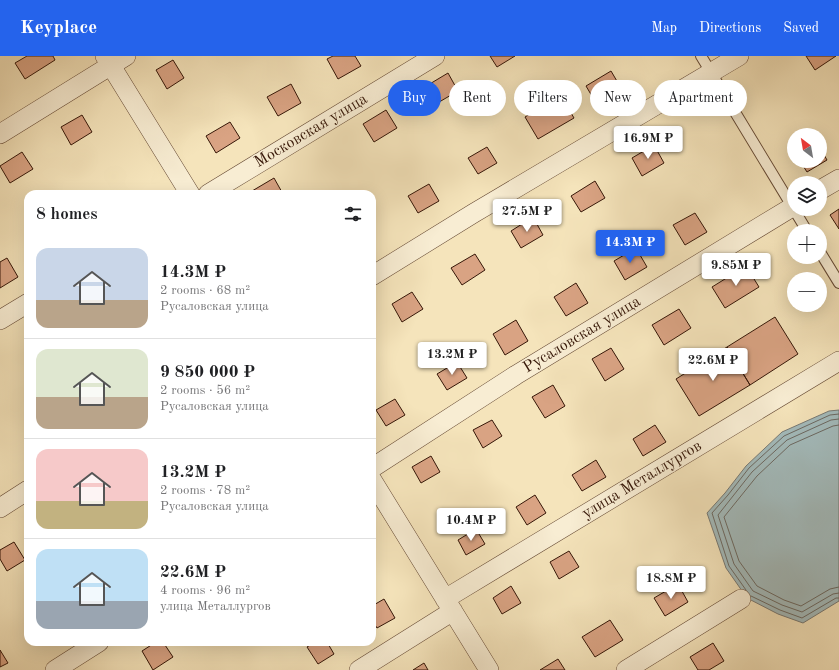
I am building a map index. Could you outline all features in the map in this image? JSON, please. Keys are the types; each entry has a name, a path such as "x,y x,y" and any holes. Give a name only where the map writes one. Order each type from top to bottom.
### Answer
{"street":[{"name":"Московская улица","path":"215,190 435,56"},
{"path":"376,274 474,213 739,56"},
{"path":"0,134 114,59 188,190"},
{"path":"827,186 839,179"},
{"name":"Русаловская улица","path":"376,465 516,375 787,211"},
{"path":"0,320 24,305"},
{"name":"улица Металлургов","path":"359,670 449,605 839,361"},
{"path":"376,486 489,670"},
{"path":"0,508 24,493"},
{"path":"626,670 741,599"},
{"path":"55,670 93,646"}],"lane":[{"path":"701,56 787,197"},
{"path":"827,263 839,283"}],"water":[{"path":"839,410 839,601 803,623 778,614 747,598 726,568 707,513 746,466 782,432 829,411"}],"building":[{"path":"27,56 53,56 55,60 25,79 15,63"},
{"path":"333,56 355,56 361,66 338,79 327,59"},
{"path":"490,56 515,56 497,67"},
{"path":"806,56 836,56 815,70"},
{"path":"173,60 184,78 167,89 156,70"},
{"path":"611,71 616,80 596,80"},
{"path":"448,73 452,80 449,80 449,96 441,101 441,80 436,80"},
{"path":"291,84 301,103 278,116 267,97"},
{"path":"590,84 590,93 586,86"},
{"path":"386,110 388,116 390,116 397,128 374,142 363,124"},
{"path":"82,115 92,132 71,145 61,127"},
{"path":"573,116 574,118 538,139 525,117"},
{"path":"230,122 240,138 216,153 206,136"},
{"path":"654,145 664,163 642,176 632,158"},
{"path":"487,147 497,163 478,174 468,158"},
{"path":"22,152 33,169 10,183 0,166"},
{"path":"804,168 814,168 807,172"},
{"path":"274,178 281,190 254,190"},
{"path":"595,181 605,198 581,212 571,196"},
{"path":"429,184 439,201 418,213 408,196"},
{"path":"839,209 839,229 830,215"},
{"path":"695,213 707,232 685,245 673,225"},
{"path":"533,217 543,235 521,248 511,231"},
{"path":"636,248 647,267 625,280 614,261"},
{"path":"475,254 485,270 462,285 451,268"},
{"path":"7,258 18,277 0,288 0,262"},
{"path":"746,266 759,287 725,308 712,287"},
{"path":"576,283 588,303 566,316 554,297"},
{"path":"412,292 423,309 402,322 392,304"},
{"path":"679,309 691,328 664,345 652,325"},
{"path":"775,317 798,354 750,385 727,347"},
{"path":"516,320 528,341 505,355 493,334"},
{"path":"727,347 750,385 699,416 676,379"},
{"path":"611,348 624,369 605,381 592,359"},
{"path":"457,362 467,378 447,390 437,374"},
{"path":"553,385 565,406 545,418 532,397"},
{"path":"395,399 405,415 386,426 376,410"},
{"path":"492,420 502,436 483,448 473,430"},
{"path":"655,425 666,442 643,456 633,439"},
{"path":"431,456 440,472 421,483 412,467"},
{"path":"596,460 606,477 582,491 572,475"},
{"path":"535,495 546,513 527,525 516,507"},
{"path":"476,529 485,544 466,555 458,540"},
{"path":"14,542 24,561 7,571 0,559 0,550"},
{"path":"569,551 579,567 559,579 550,562"},
{"path":"678,584 688,602 665,616 654,598"},
{"path":"511,586 521,603 502,614 493,598"},
{"path":"384,599 395,618 377,628 376,626 376,604"},
{"path":"610,620 623,640 595,657 582,637"},
{"path":"713,643 724,661 709,670 698,670 690,657"},
{"path":"150,646 166,646 173,657 153,670 142,651"},
{"path":"329,646 334,654 318,664 307,647"},
{"path":"0,650 8,663 0,667"},
{"path":"558,659 565,670 540,670"},
{"path":"424,663 428,670 413,670"}]}
